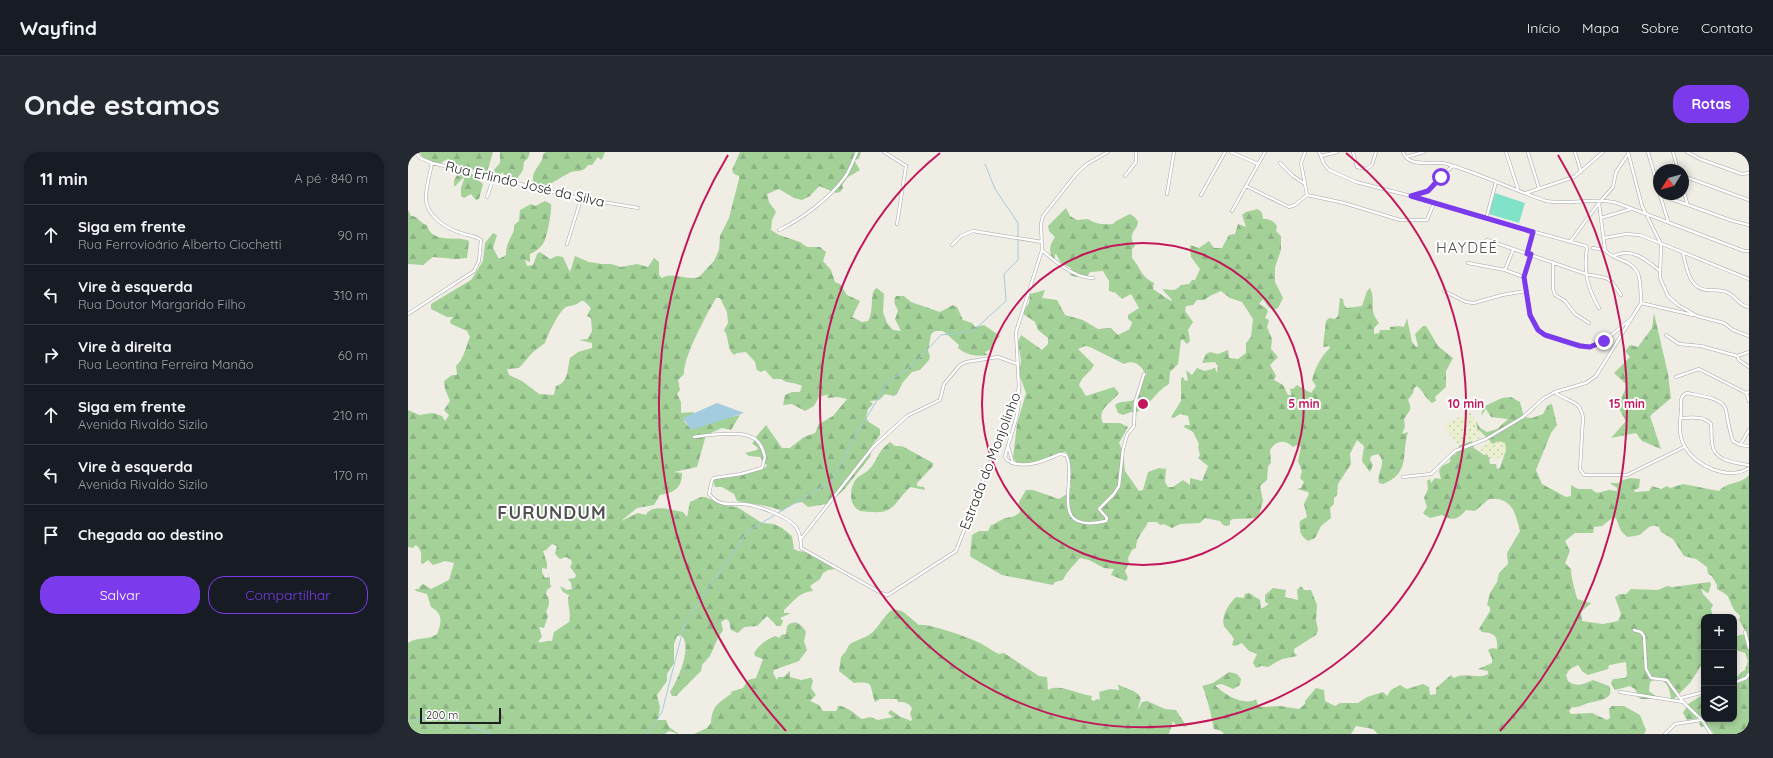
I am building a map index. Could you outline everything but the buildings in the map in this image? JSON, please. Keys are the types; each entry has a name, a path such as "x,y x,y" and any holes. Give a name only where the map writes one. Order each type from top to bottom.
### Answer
{"street":[{"name":"Rua Erlindo José da Silva","path":"415,152 420,158 432,163 581,199 638,208"},
{"path":"778,230 802,217 837,186 848,171 858,152"},
{"path":"884,152 905,164 906,167 897,224"},
{"name":"Estrada do Monjolinho","path":"800,540 801,548 881,593 888,595 953,554 1019,388 1016,332 1042,250 1042,220 1047,211 1082,168 1108,152"},
{"path":"1125,176 1136,162 1136,152"},
{"path":"1167,194 1174,152"},
{"path":"1201,196 1225,152"},
{"path":"1231,152 1258,164"},
{"path":"1232,211 1265,152"},
{"path":"1305,152 1301,163 1307,195"},
{"path":"1319,152 1326,168 1332,172 1363,184 1411,196 1486,219 1587,247 1584,266 1589,288 1599,308"},
{"path":"1321,156 1338,152"},
{"path":"1353,152 1357,167 1367,170 1372,165 1376,152"},
{"path":"1404,155 1424,152"},
{"path":"1506,152 1518,189"},
{"path":"1575,152 1581,172"},
{"path":"1526,193 1569,179 1581,172 1603,152"},
{"path":"1648,152 1653,169"},
{"path":"1673,152 1676,164"},
{"path":"1687,152 1742,174 1749,173"},
{"path":"1528,153 1539,189"},
{"path":"1570,242 1613,187 1616,172 1628,153"},
{"path":"1628,153 1645,213 1661,244 1660,271 1662,284 1668,296 1678,305 1697,316"},
{"path":"1404,155 1415,163 1439,162 1453,166 1551,202 1602,200 1632,208 1744,251 1749,251"},
{"path":"408,313 474,271 479,262 481,240 476,236 460,233 439,221 428,209 426,200 432,163"},
{"path":"1280,163 1293,176 1306,184"},
{"path":"1411,196 1428,191 1443,174 1453,166"},
{"path":"487,197 494,177"},
{"path":"1689,178 1749,200"},
{"path":"1486,219 1496,182"},
{"path":"1246,186 1289,207 1295,205 1307,195"},
{"path":"1307,195 1344,203 1403,221 1427,220 1434,203"},
{"path":"567,244 581,199"},
{"path":"1661,200 1668,222"},
{"path":"1675,200 1733,221 1749,225"},
{"path":"1686,200 1687,204"},
{"path":"1599,203 1605,250"},
{"path":"1601,218 1632,208"},
{"path":"952,246 961,236 973,231 1042,242"},
{"path":"1533,232 1524,277 1530,315 1541,332 1580,346 1590,347 1600,344 1632,318"},
{"path":"1604,238 1634,234 1749,279"},
{"path":"1487,240 1506,245 1513,250 1586,274 1609,280 1621,295"},
{"path":"1402,477 1431,474 1454,451 1486,439 1523,417 1544,398 1555,392 1586,383 1596,376 1641,303 1640,282 1636,268 1630,263 1612,256 1605,250 1593,248"},
{"path":"1042,250 1058,265 1082,276 1093,278"},
{"path":"1505,270 1513,250"},
{"path":"1612,256 1624,252 1636,254 1660,271"},
{"path":"1683,253 1694,284 1701,289 1728,292 1744,306 1749,307"},
{"path":"1553,262 1553,289 1556,295 1567,303 1575,314 1589,323"},
{"path":"1468,263 1505,270 1524,277"},
{"path":"1444,290 1466,302 1474,303 1502,295 1526,292"},
{"path":"1641,303 1724,323 1733,330 1749,336"},
{"path":"1666,336 1678,344 1701,346 1737,356 1749,352"},
{"path":"1737,356 1739,360 1749,367"},
{"path":"800,540 873,447 907,416 940,400 944,384 960,365 966,362 998,357 1018,364"},
{"path":"1676,377 1699,369 1747,393 1749,400"},
{"path":"1019,388 1020,401 1005,459 1013,463 1028,465 1064,454 1068,460 1067,500 1070,513 1075,518 1083,522 1106,520 1107,518 1099,509 1117,491 1123,449 1127,435 1134,426 1136,404 1144,374"},
{"path":"1555,392 1563,398 1576,403 1582,411 1583,418 1580,469 1584,475 1627,475 1684,447"},
{"path":"1749,446 1740,445 1733,440 1729,428 1726,409 1721,403 1687,393 1683,394 1681,399 1679,425 1684,447 1702,465 1714,470 1739,472 1749,468"},
{"path":"1680,418 1701,417 1706,419 1711,424 1712,445 1717,454 1730,463 1749,465"},
{"path":"1740,445 1749,430"},
{"path":"694,437 708,434 746,435 758,441 765,457 762,468 741,474 714,478 712,480 709,494 716,502 749,505 777,516 796,527 800,540"},
{"path":"1008,446 1013,463"},
{"path":"1634,630 1641,632 1644,636 1646,669 1651,678 1667,680 1683,702 1701,719"},
{"path":"1745,632 1749,648"},
{"path":"1737,682 1746,678 1749,674"},
{"path":"1620,692 1683,702"},
{"path":"1681,698 1701,693"},
{"path":"1665,734 1675,724 1701,720"},
{"path":"1703,722 1711,734"}],"green space":[{"path":"419,152 493,152 487,172 481,174 468,167 466,169 483,184 479,199 476,200 471,194 464,198 461,196 461,188 465,176 454,187 454,180 459,172 458,168 445,160 439,165 424,159"},
{"path":"500,152 530,152 528,158 524,162 523,170 516,180 509,180 502,172 500,176 494,178 492,172 500,163"},
{"path":"546,152 605,152 601,160 598,157 592,165 588,165 582,170 571,172 539,188 533,183 533,178 535,170 541,161 543,154"},
{"path":"740,152 861,152 859,159 854,160 860,170 848,177 842,185 843,188 840,192 836,193 819,186 810,196 802,200 794,198 779,189 767,194 769,202 776,212 772,220 771,230 779,235 800,242 807,247 820,247 826,252 823,261 831,270 835,282 840,284 847,295 860,301 852,317 862,322 868,321 870,317 873,294 874,290 877,288 884,294 883,312 887,323 893,330 901,331 895,319 898,311 894,300 896,296 904,296 911,302 940,312 953,305 957,307 963,320 972,323 975,327 984,325 1000,336 994,342 992,349 985,352 988,355 980,356 968,354 958,348 959,345 943,331 935,331 931,334 928,351 930,356 929,360 920,370 912,372 894,396 885,394 879,400 870,401 873,404 868,409 866,418 869,422 880,429 880,435 873,444 870,457 843,491 827,504 808,507 802,502 793,504 782,511 766,506 737,501 734,494 722,487 715,487 712,478 745,474 766,467 767,465 763,463 760,457 749,456 745,453 757,450 758,448 752,443 757,439 756,437 766,425 782,448 790,448 804,437 815,433 819,424 833,416 847,399 838,397 828,398 827,396 829,394 819,397 814,406 805,411 792,404 783,405 785,395 792,392 800,392 802,386 786,382 781,379 773,379 765,370 761,372 757,370 755,362 746,352 737,353 734,355 730,349 724,330 728,323 727,312 720,298 716,298 691,347 687,357 684,374 678,380 680,390 677,394 681,402 681,413 693,412 695,415 684,421 688,426 740,415 731,430 722,428 706,435 697,467 674,472 682,473 681,482 676,489 669,493 660,495 654,505 637,508 621,521 638,513 646,515 652,509 657,508 683,512 687,517 690,502 701,497 705,497 727,506 737,507 762,523 774,524 782,528 792,536 794,549 808,552 835,569 828,570 823,573 820,579 810,586 813,591 800,595 784,610 784,613 791,613 780,618 783,621 781,626 777,626 767,616 757,626 744,627 738,633 731,630 729,621 726,619 721,622 723,630 710,656 702,665 701,671 676,696 672,696 670,692 677,680 685,655 684,640 681,635 677,636 674,644 674,663 667,674 667,681 657,695 660,707 658,720 666,720 669,727 679,734 669,731 665,734 408,734 408,643 434,636 437,634 440,626 438,612 431,607 427,594 416,591 415,589 419,589 423,584 431,589 449,580 454,563 445,561 433,565 428,560 423,564 421,563 420,549 416,545 413,548 408,547 408,410 419,415 433,413 442,416 445,421 449,415 444,410 450,401 445,389 444,381 452,375 457,375 456,366 463,356 470,337 467,331 451,324 450,321 453,317 447,317 431,309 431,304 471,280 483,261 485,243 493,233 497,235 493,248 499,259 506,255 507,246 513,232 514,225 519,221 520,210 531,204 535,206 545,201 551,204 551,208 545,241 536,251 530,254 530,262 525,260 527,266 533,265 537,254 540,252 550,259 557,256 563,257 570,272 575,256 589,262 611,264 621,267 637,264 648,267 654,258 659,262 659,275 662,278 671,275 690,278 699,277 714,261 719,250 720,236 729,218 739,179 739,176 734,174 732,170","holes":["581,301 584,301 591,308 587,316 591,318 592,331 588,339 579,340 592,343 592,348 578,352 570,358 565,379 556,386 554,395 539,394 522,381 509,375 507,369 519,368 533,352 545,343 563,309 576,305","552,544 557,546 555,554 560,559 566,557 571,560 572,563 570,567 576,575 575,578 568,579 571,583 572,589 567,590 560,586 563,592 569,595 568,601 570,619 569,622 554,632 552,641 538,642 542,637 539,627 544,628 548,616 546,611 549,605 549,600 546,594 547,590 552,586 550,585 550,577 545,578 542,572 542,568 547,569 547,563 543,551"]},
{"path":"1495,193 1525,203 1519,223 1489,214"},
{"path":"1066,208 1070,216 1077,220 1088,219 1104,224 1113,224 1130,214 1135,217 1138,223 1132,237 1132,241 1135,246 1132,249 1132,258 1143,274 1154,283 1153,289 1171,301 1172,300 1162,289 1174,290 1181,285 1189,284 1192,280 1195,280 1200,269 1191,257 1190,245 1199,248 1209,241 1214,248 1222,248 1229,235 1235,234 1238,224 1246,227 1242,215 1246,212 1258,209 1262,213 1263,219 1268,219 1276,224 1276,231 1281,236 1281,250 1275,267 1275,282 1283,298 1278,308 1274,310 1269,308 1263,299 1259,304 1265,307 1268,311 1265,318 1269,320 1267,327 1272,339 1271,349 1278,357 1270,365 1276,376 1274,380 1283,385 1288,395 1291,395 1290,388 1293,389 1297,385 1311,393 1316,386 1312,380 1315,371 1321,358 1330,348 1329,346 1323,346 1326,321 1329,318 1335,319 1338,316 1340,298 1343,299 1344,305 1347,308 1362,306 1367,291 1370,288 1373,298 1375,318 1379,323 1374,328 1374,334 1379,333 1380,330 1390,330 1390,327 1404,327 1407,318 1412,342 1416,347 1418,346 1415,334 1423,326 1426,326 1438,346 1453,358 1446,371 1446,387 1435,397 1436,401 1432,403 1417,386 1414,388 1413,393 1408,400 1410,410 1404,419 1405,427 1402,434 1408,432 1403,462 1398,474 1392,480 1383,484 1379,483 1382,464 1381,457 1378,454 1371,456 1370,460 1373,465 1370,472 1362,461 1364,446 1357,440 1350,454 1351,464 1338,484 1334,504 1330,508 1331,518 1321,526 1315,538 1308,541 1302,535 1300,521 1307,517 1304,504 1309,494 1308,492 1297,489 1301,488 1304,482 1300,478 1302,471 1298,461 1301,447 1297,445 1293,447 1290,444 1281,442 1275,444 1270,450 1271,463 1268,466 1267,480 1260,486 1263,501 1258,518 1233,519 1230,521 1230,525 1226,526 1220,521 1205,518 1200,523 1180,524 1172,528 1164,524 1160,525 1157,522 1148,522 1139,537 1136,548 1132,550 1128,558 1129,563 1125,571 1128,578 1126,581 1111,575 1114,569 1104,568 1089,560 1080,558 1063,580 1055,582 1053,585 1002,575 971,557 972,535 979,531 988,531 991,525 1018,514 1020,512 1019,502 1026,490 1033,490 1059,499 1067,494 1071,487 1069,478 1070,465 1066,452 1059,453 1043,461 1034,463 1017,463 1013,458 1017,424 1026,393 1019,374 1021,361 1018,342 1021,335 1042,350 1048,344 1048,338 1038,330 1035,322 1022,313 1029,303 1030,294 1045,290 1042,298 1057,300 1065,315 1083,320 1098,329 1111,328 1118,335 1130,329 1132,322 1128,319 1128,315 1139,308 1131,294 1122,299 1116,293 1109,291 1109,281 1103,271 1090,272 1087,277 1076,277 1070,275 1071,268 1061,263 1056,254 1055,261 1051,255 1051,243 1055,237 1049,231 1048,226","holes":["1221,291 1230,298 1242,302 1253,319 1251,337 1246,343 1246,353 1238,359 1229,358 1228,350 1218,354 1210,352 1206,354 1202,363 1215,362 1218,366 1217,373 1215,368 1205,371 1197,368 1192,375 1186,370 1188,381 1184,380 1183,377 1181,379 1181,401 1171,417 1174,418 1180,414 1188,416 1190,425 1185,425 1184,427 1193,432 1199,444 1198,447 1200,455 1198,458 1208,466 1202,481 1190,478 1190,485 1183,480 1173,487 1168,487 1165,482 1166,467 1165,469 1159,468 1148,472 1143,490 1139,491 1125,471 1123,451 1119,443 1128,427 1120,423 1103,423 1101,418 1103,410 1119,393 1114,387 1086,396 1079,385 1094,365 1078,349 1085,346 1090,347 1124,364 1131,362 1134,363 1145,373 1147,373 1142,380 1139,396 1134,400 1115,405 1118,413 1123,415 1131,412 1135,413 1169,384 1170,372 1178,364 1181,340 1187,344 1190,341 1188,330 1193,322 1185,311 1186,306 1193,305 1197,300 1204,300"]},
{"path":"408,210 411,216 416,217 427,225 434,235 469,241 467,258 456,259 433,257 423,265 408,264"},
{"path":"1654,313 1668,374 1671,398 1650,416 1661,449 1642,441 1636,433 1611,438 1626,421 1618,407 1627,385 1614,373 1630,357 1625,351 1630,345 1638,347 1652,328"},
{"path":"1511,397 1520,402 1524,417 1532,418 1543,414 1548,405 1552,404 1557,425 1551,433 1536,470 1542,484 1566,497 1571,496 1571,485 1578,489 1591,489 1597,493 1609,490 1617,491 1617,488 1610,483 1619,483 1620,481 1630,478 1640,479 1639,488 1634,490 1635,492 1649,491 1652,486 1661,489 1667,486 1670,488 1683,484 1719,491 1749,475 1749,734 1714,734 1708,726 1701,727 1699,723 1737,722 1737,678 1745,670 1748,661 1745,653 1737,650 1737,636 1747,634 1739,620 1740,616 1734,609 1728,597 1717,589 1717,585 1712,576 1708,574 1707,567 1696,559 1684,556 1673,539 1661,532 1659,527 1651,526 1640,535 1627,537 1621,531 1616,518 1611,519 1602,526 1594,527 1593,533 1575,533 1565,541 1570,551 1565,563 1571,569 1577,599 1591,603 1581,612 1582,621 1603,624 1618,621 1621,614 1615,597 1620,594 1626,594 1631,589 1658,590 1667,586 1673,587 1710,582 1711,584 1709,592 1707,593 1701,588 1703,594 1713,605 1711,609 1712,614 1701,614 1701,666 1690,683 1671,702 1669,688 1660,680 1650,682 1649,691 1656,696 1648,699 1640,699 1635,689 1630,686 1615,690 1611,683 1613,679 1625,678 1627,675 1626,662 1609,665 1608,669 1588,675 1583,672 1578,665 1570,669 1566,675 1568,681 1571,683 1577,685 1593,680 1609,686 1610,691 1608,697 1604,699 1579,707 1572,707 1569,711 1571,714 1592,713 1607,720 1610,718 1609,709 1612,706 1624,706 1640,715 1646,730 1644,734 1378,734 1373,729 1356,726 1351,734 1224,734 1221,731 1214,729 1202,686 1213,683 1229,672 1237,674 1241,679 1240,685 1233,689 1222,684 1215,685 1223,692 1234,698 1246,701 1256,699 1258,705 1261,707 1280,706 1299,709 1305,704 1305,701 1316,688 1324,690 1325,701 1335,706 1340,703 1358,703 1367,697 1383,692 1387,696 1391,690 1400,685 1407,689 1423,684 1429,687 1430,695 1436,694 1436,688 1451,675 1454,678 1463,675 1484,676 1488,674 1488,671 1478,669 1492,663 1492,658 1488,650 1492,648 1497,649 1497,641 1493,634 1482,632 1479,629 1490,611 1490,607 1487,605 1490,593 1497,582 1499,573 1508,564 1507,553 1520,531 1514,512 1508,503 1503,500 1489,499 1475,511 1466,510 1458,518 1452,519 1442,515 1430,518 1423,513 1427,507 1424,498 1428,489 1427,481 1430,479 1431,483 1435,478 1441,479 1439,471 1442,466 1450,462 1451,452 1455,455 1460,445 1472,441 1474,448 1484,455 1488,455 1490,464 1496,464 1497,469 1500,468 1506,450 1505,443 1498,441 1493,444 1477,428 1476,421 1480,428 1487,432 1497,429 1508,419 1491,417 1486,409 1481,416 1483,407 1502,398"},
{"path":"1470,412 1478,425 1481,438 1457,444 1444,425"},
{"path":"1497,439 1510,441 1505,445 1505,457 1489,459 1486,454 1481,451 1480,447"},
{"path":"890,442 895,446 902,446 933,463 933,466 917,483 917,486 924,487 925,490 910,487 890,509 886,511 860,511 853,505 851,496 852,486 857,478 870,468 881,450"},
{"path":"1301,586 1304,590 1311,590 1317,605 1316,620 1318,630 1316,635 1294,649 1297,656 1282,659 1268,667 1261,666 1256,668 1253,663 1257,654 1249,651 1242,643 1235,646 1232,645 1234,639 1224,626 1223,622 1224,615 1228,607 1236,597 1244,598 1245,594 1249,593 1260,600 1261,609 1269,604 1265,602 1265,595 1273,588 1286,590 1285,597 1298,600 1297,590"},
{"path":"893,609 902,611 919,625 931,626 949,631 980,643 999,654 1004,653 1039,676 1047,677 1048,690 1053,688 1064,689 1092,696 1091,699 1093,701 1098,699 1100,700 1099,692 1110,689 1119,690 1118,684 1138,694 1141,700 1138,710 1142,702 1147,701 1165,709 1176,710 1187,727 1176,725 1173,721 1169,734 694,734 707,728 711,723 715,708 732,693 730,692 743,688 748,680 756,678 763,659 755,656 754,653 758,648 763,643 775,636 780,638 781,635 786,634 787,626 793,623 798,623 806,632 804,641 807,650 799,661 774,670 773,673 777,680 778,677 784,677 790,671 790,677 801,680 811,678 813,681 811,688 816,695 810,701 819,705 823,711 836,711 838,708 837,706 841,706 847,708 862,719 870,717 878,720 893,717 888,713 891,710 899,716 911,721 912,719 910,713 912,709 908,704 898,702 897,699 880,699 875,702 870,685 865,683 854,683 839,671 841,657 849,645 872,632"},
{"path":"1701,696 1701,719 1687,720 1683,713 1688,704"}],"water":[{"path":"717,403 744,413 691,430 683,418"}],"waterway":[{"path":"778,513 832,481 856,435 888,382 914,364 941,335 973,331 1006,301 1004,274 1018,260 1018,223 995,189 985,164"},
{"path":"648,734 662,712 685,622 748,531 775,515"},
{"path":"413,720 452,719 491,734"}],"district":[{"name":"HAYDEÉ","path":"1467,248"},
{"name":"FURUNDUM","path":"552,513"}],"route":[{"path":"1441,177 1432,189 1424,193 1411,196 1533,232 1527,254 1531,254 1524,277 1530,315 1541,332 1553,338 1585,347 1595,346 1604,341"}]}
